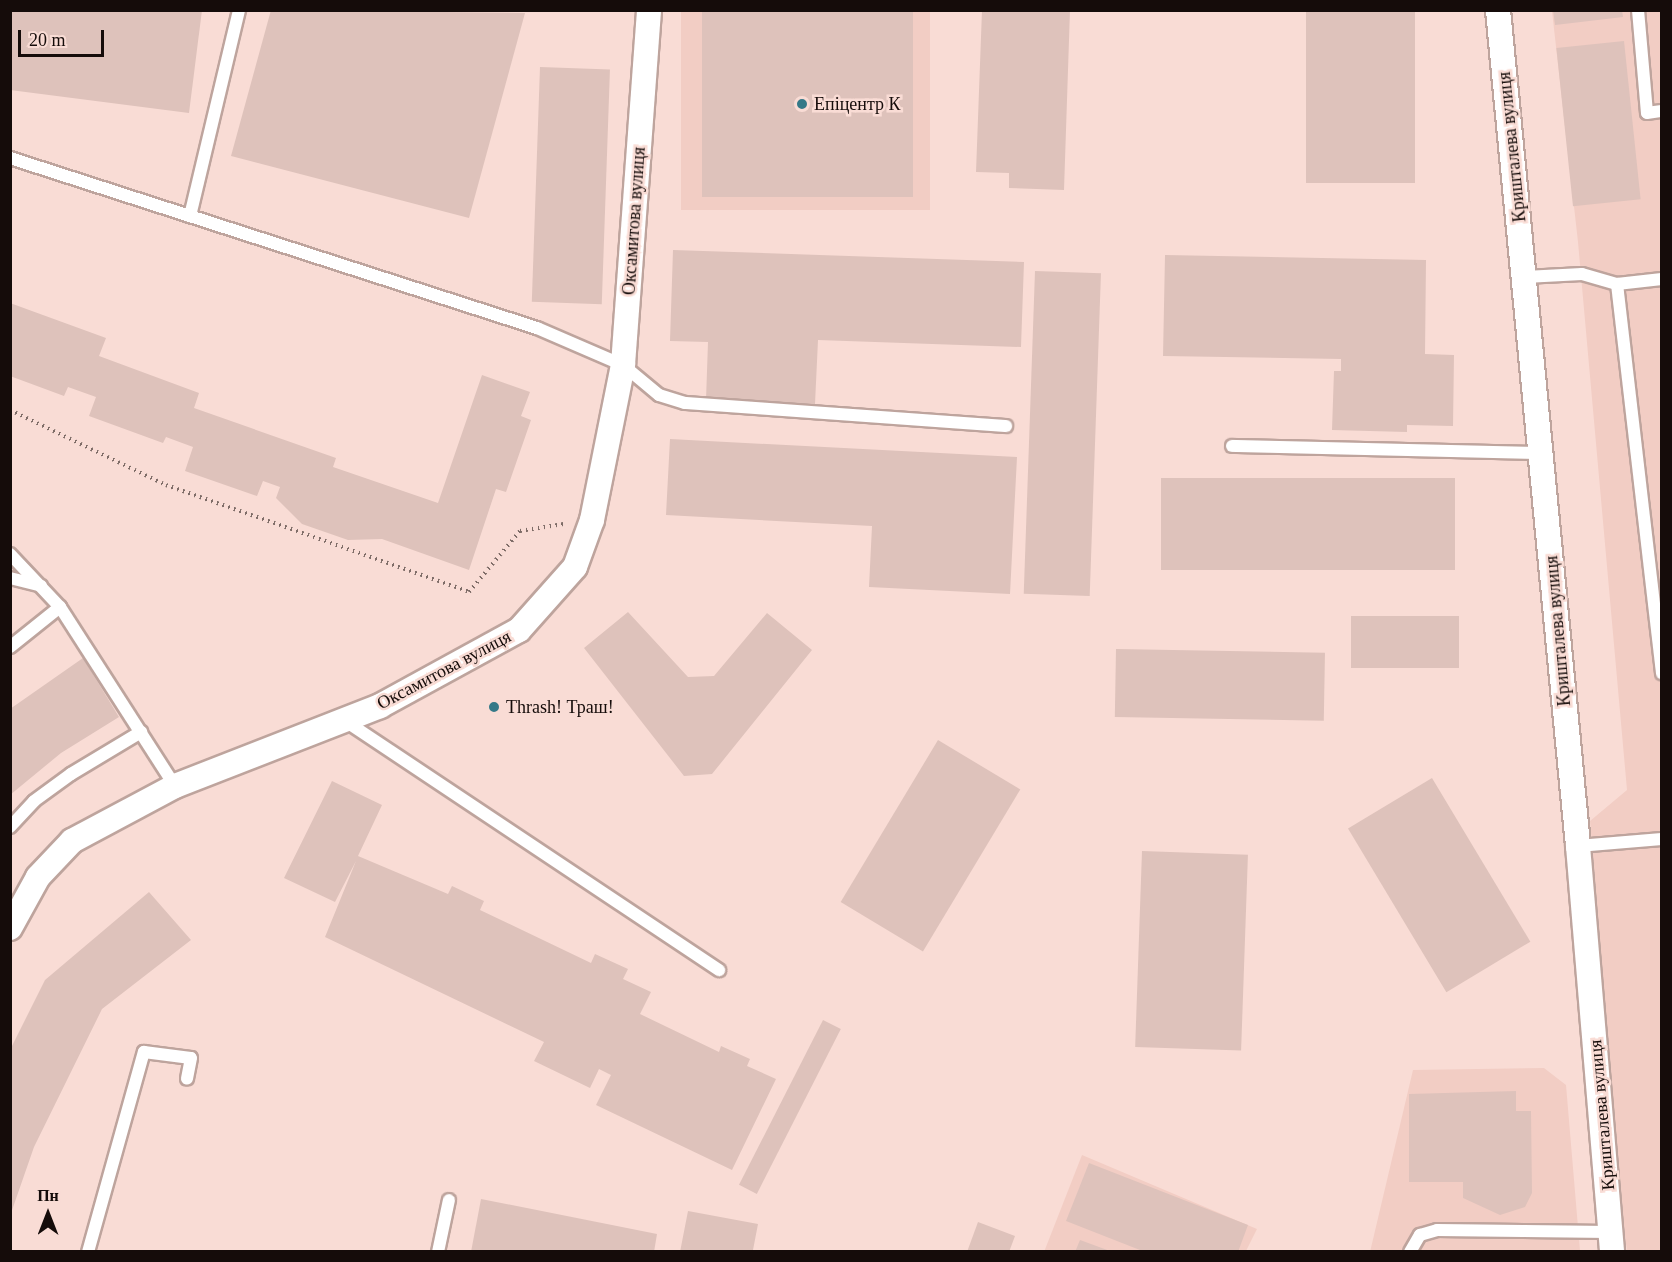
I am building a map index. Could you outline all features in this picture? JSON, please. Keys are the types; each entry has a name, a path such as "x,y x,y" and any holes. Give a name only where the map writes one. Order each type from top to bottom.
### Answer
{"street":[{"name":"Оксамитова вулиця","path":"10,928 38,877 72,841 175,786 380,705 519,630 575,567 592,520 623,365 649,10"},
{"name":"Кришталева вулиця","path":"1498,10 1578,846 1611,1242"}],"lane":[{"path":"190,216 239,10"},
{"path":"1638,10 1647,112 1662,111"},
{"path":"10,158 537,328 623,365 659,395 685,403 1005,426"},
{"path":"1525,277 1582,274 1617,284 1662,279"},
{"path":"1617,284 1662,673"},
{"path":"1232,446 1541,453"},
{"path":"10,554 44,587 60,607 175,786"},
{"path":"10,578 44,587"},
{"path":"10,647 60,607"},
{"path":"344,720 719,970"},
{"path":"10,827 34,801 71,774 141,732"},
{"path":"1578,846 1662,838"},
{"path":"88,1251 144,1052 191,1058 187,1079"},
{"path":"438,1251 448,1200"},
{"path":"1410,1251 1420,1235 1437,1230 1611,1242"}],"path":[{"path":"10,410 166,485 470,592 520,531 592,520"}],"shaded area":[{"name":"Епіцентр К","path":"681,11 930,11 930,210 681,210"},
{"path":"1552,11 1661,11 1661,1251 1627,1251 1625,1236 1590,821 1627,790 1578,242"},
{"path":"1544,1068 1566,1085 1580,1251 1370,1252 1413,1070"},
{"path":"1082,1155 1257,1229 1246,1251 1044,1252"}],"building":[{"path":"10,10 202,10 189,113 10,90"},
{"path":"271,10 525,13 469,218 231,156"},
{"name":"Епіцентр К","path":"702,10 913,10 913,197 702,197"},
{"path":"982,10 1070,10 1064,190 1009,188 1009,173 976,172"},
{"path":"1306,10 1415,10 1415,183 1306,183"},
{"path":"1553,10 1622,10 1623,17 1555,25"},
{"path":"1624,41 1641,199 1573,206 1556,48"},
{"path":"540,67 610,69 602,304 532,302"},
{"path":"673,250 1024,262 1021,347 818,340 815,404 706,400 708,342 670,341"},
{"path":"1165,255 1426,260 1425,354 1454,355 1453,426 1407,425 1407,432 1332,430 1334,371 1341,371 1341,359 1163,356"},
{"path":"1035,271 1101,273 1090,596 1024,594"},
{"path":"10,303 106,338 99,356 199,393 194,408 336,458 333,467 438,503 482,375 530,392 521,416 531,420 506,492 496,489 469,570 382,539 348,540 302,524 276,498 280,487 263,481 257,496 185,471 193,447 166,437 163,443 89,416 96,397 68,387 64,396 10,376"},
{"path":"670,439 1017,457 1010,594 869,587 872,526 666,515"},
{"path":"1161,478 1455,478 1455,570 1161,570"},
{"path":"628,612 688,677 714,676 767,613 812,650 712,774 684,776 584,648"},
{"path":"1351,616 1459,616 1459,668 1351,668"},
{"path":"1116,649 1325,653 1324,721 1115,717"},
{"path":"83,658 119,717 61,753 10,795 10,709"},
{"path":"938,740 1020,789 923,951 841,902"},
{"path":"1432,778 1530,942 1446,992 1348,828"},
{"path":"332,781 382,805 358,856 448,894 452,886 484,901 480,910 591,963 595,954 628,969 623,979 651,992 640,1014 719,1052 721,1046 750,1059 747,1066 776,1079 732,1170 596,1105 611,1075 599,1069 590,1088 534,1061 544,1042 325,937 356,861 335,902 284,878"},
{"path":"1142,851 1248,855 1241,1051 1135,1047"},
{"path":"149,892 191,940 102,1009 34,1147 10,1216 10,1050 45,980"},
{"path":"823,1020 841,1029 757,1194 739,1185"},
{"path":"1516,1091 1516,1111 1531,1111 1532,1193 1525,1207 1500,1215 1463,1198 1463,1182 1409,1182 1409,1094"},
{"path":"1089,1163 1248,1225 1238,1252 1145,1252 1066,1221"},
{"path":"481,1199 657,1234 654,1252 471,1252"},
{"path":"688,1211 758,1224 753,1250 758,1252 680,1252"},
{"path":"978,1222 1015,1236 1009,1252 967,1252"},
{"path":"1080,1240 1110,1251 1110,1252 1075,1252"}],"place":[{"name":"Епіцентр К","path":"802,104"},
{"name":"Thrash! Траш!","path":"494,707"}]}
